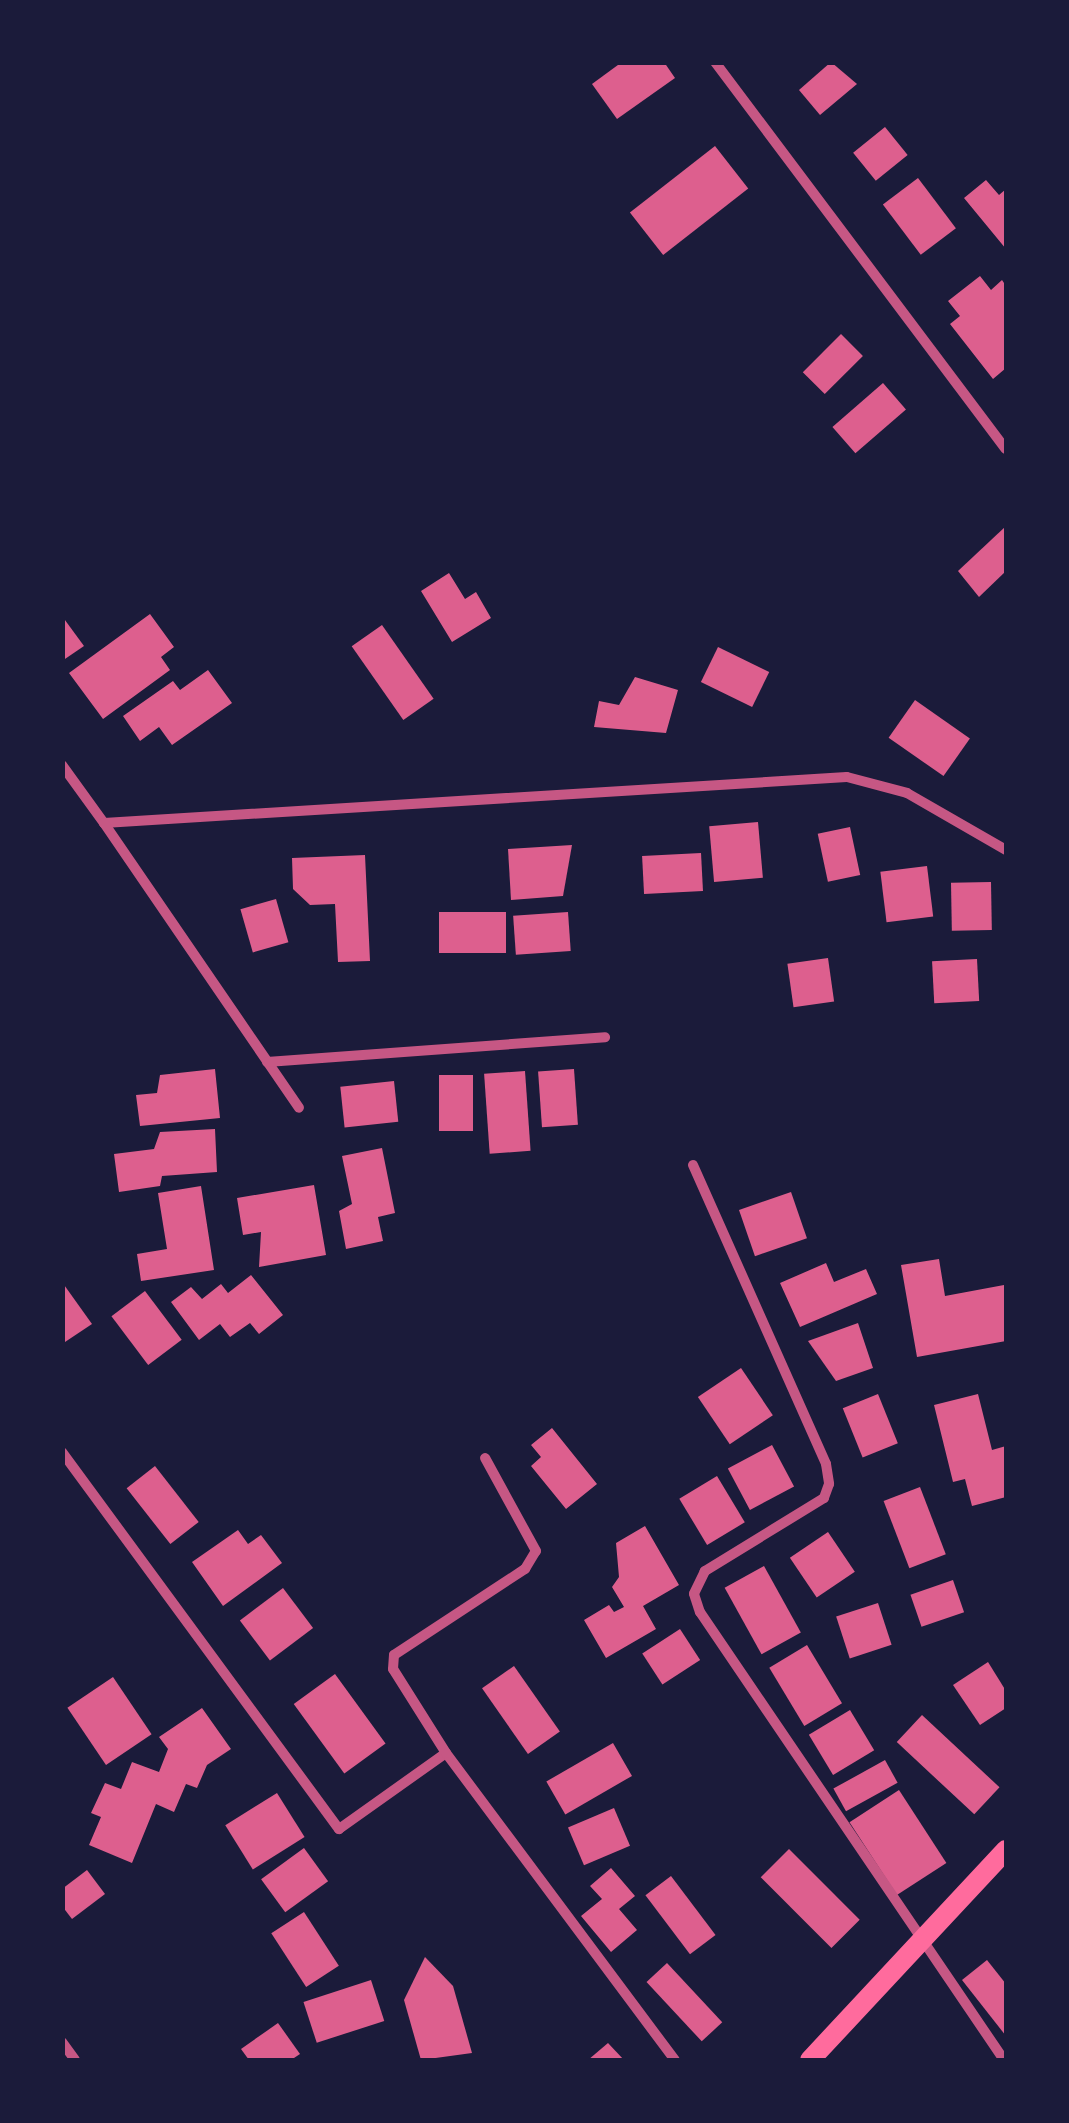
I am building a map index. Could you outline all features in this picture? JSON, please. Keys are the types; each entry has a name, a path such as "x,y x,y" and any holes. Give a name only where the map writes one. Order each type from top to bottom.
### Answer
{"main road":[{"path":"810,2060 1006,1850"}],"street":[{"path":"715,62 1006,449"},
{"path":"62,765 299,1108"},
{"path":"104,823 847,777 907,793 1006,850"},
{"path":"267,1062 605,1037"},
{"path":"693,1165 826,1464 829,1484 824,1498 705,1571 694,1594 700,1612 918,1942 1004,2060"},
{"path":"62,1452 339,1829 446,1753"},
{"path":"484,1458 536,1552 525,1570 394,1655 393,1669 446,1753 676,2060"},
{"path":"62,2042 76,2060"}],"building":[{"path":"622,62 664,62 675,78 617,119 592,84"},
{"path":"831,62 857,84 820,115 799,90"},
{"path":"885,127 908,155 876,181 853,153"},
{"path":"715,146 748,189 663,255 630,212"},
{"path":"918,178 956,228 921,255 883,204"},
{"path":"986,180 999,195 1006,189 1006,249 964,198"},
{"path":"980,276 991,290 1002,280 1006,286 1006,368 993,379 950,324 960,316 948,301"},
{"path":"841,334 863,356 825,394 803,372"},
{"path":"883,383 906,409 855,453 832,427"},
{"path":"1006,526 1006,571 979,597 958,571"},
{"path":"449,573 465,599 476,592 491,618 452,642 421,591"},
{"path":"150,614 174,647 161,657 170,670 103,719 69,673"},
{"path":"62,616 84,646 62,661"},
{"path":"382,625 434,699 403,720 352,646"},
{"path":"718,647 769,672 752,707 701,682"},
{"path":"208,670 232,703 172,745 159,727 140,741 123,716 173,681 180,690"},
{"path":"635,677 678,690 666,733 594,727 599,701 619,705"},
{"path":"915,700 970,738 943,776 889,738"},
{"path":"758,822 763,878 714,882 709,826"},
{"path":"850,827 860,875 828,882 818,834"},
{"path":"572,845 563,896 511,900 508,849"},
{"path":"701,853 703,891 644,894 642,856"},
{"path":"365,855 370,961 338,962 335,904 310,905 293,889 292,858"},
{"path":"927,866 933,917 887,922 880,872"},
{"path":"991,882 992,930 952,931 951,883"},
{"path":"276,899 288,942 253,952 240,909"},
{"path":"439,912 506,912 506,953 439,953"},
{"path":"568,912 571,951 516,955 513,916"},
{"path":"828,958 834,1002 794,1007 787,964"},
{"path":"977,959 979,1001 934,1003 932,961"},
{"path":"215,1069 220,1118 140,1126 136,1095 157,1093 160,1075"},
{"path":"574,1069 578,1125 542,1127 538,1072"},
{"path":"525,1071 531,1151 490,1154 484,1074"},
{"path":"439,1075 473,1075 473,1131 439,1131"},
{"path":"394,1081 398,1122 345,1127 340,1087"},
{"path":"215,1129 217,1172 162,1176 160,1186 119,1192 114,1154 154,1149 160,1132"},
{"path":"382,1148 395,1213 378,1217 383,1241 346,1249 339,1211 352,1204 342,1156"},
{"path":"314,1185 326,1255 259,1267 261,1232 243,1235 237,1198"},
{"path":"201,1186 214,1270 141,1281 137,1254 167,1249 158,1193"},
{"path":"791,1192 807,1238 755,1256 739,1210"},
{"path":"939,1259 945,1296 1004,1285 1006,1341 917,1357 901,1265"},
{"path":"826,1263 834,1282 866,1269 877,1294 800,1327 780,1283"},
{"path":"251,1275 283,1315 259,1334 250,1323 230,1337 220,1324 199,1340 171,1302 191,1287 202,1299 221,1284 228,1293"},
{"path":"62,1282 92,1324 62,1344"},
{"path":"145,1291 182,1340 148,1365 111,1316"},
{"path":"858,1323 873,1368 836,1381 808,1341"},
{"path":"741,1368 773,1415 730,1444 698,1397"},
{"path":"878,1394 898,1443 863,1457 843,1408"},
{"path":"978,1394 992,1450 1006,1446 1006,1497 972,1506 965,1479 953,1482 934,1405"},
{"path":"552,1428 597,1484 566,1509 531,1466 541,1457 531,1445"},
{"path":"772,1445 794,1486 750,1510 728,1468"},
{"path":"155,1466 199,1522 170,1544 127,1488"},
{"path":"717,1476 745,1522 707,1545 679,1499"},
{"path":"920,1487 946,1554 909,1568 884,1501"},
{"path":"645,1526 679,1585 643,1606 656,1629 606,1658 584,1620 609,1605 614,1612 624,1607 612,1587 619,1577 616,1543"},
{"path":"238,1530 248,1544 261,1535 282,1563 223,1606 192,1562"},
{"path":"828,1532 855,1572 817,1598 790,1558"},
{"path":"764,1566 801,1632 761,1654 725,1588"},
{"path":"953,1580 964,1612 922,1627 910,1595"},
{"path":"283,1588 313,1628 270,1660 240,1620"},
{"path":"878,1603 892,1645 850,1658 836,1617"},
{"path":"680,1629 700,1660 662,1685 642,1654"},
{"path":"807,1645 842,1703 804,1726 769,1668"},
{"path":"988,1662 1006,1691 1006,1708 980,1725 953,1685"},
{"path":"514,1666 560,1732 528,1754 482,1688"},
{"path":"335,1674 386,1744 344,1774 294,1704"},
{"path":"113,1677 152,1734 106,1765 67,1708"},
{"path":"202,1708 231,1749 207,1765 197,1788 186,1784 174,1812 156,1804 132,1863 89,1845 101,1817 91,1813 105,1783 121,1789 132,1762 159,1772 168,1749 159,1737"},
{"path":"850,1710 874,1750 833,1775 809,1735"},
{"path":"922,1715 1000,1787 974,1814 897,1742"},
{"path":"613,1743 632,1776 565,1814 546,1782"},
{"path":"885,1760 898,1783 846,1811 833,1789"},
{"path":"899,1790 946,1863 897,1895 850,1822"},
{"path":"277,1793 305,1837 253,1869 225,1825"},
{"path":"614,1808 630,1846 584,1865 568,1828"},
{"path":"304,1848 328,1881 285,1912 261,1879"},
{"path":"789,1849 860,1920 831,1948 761,1877"},
{"path":"611,1868 635,1896 619,1909 637,1930 611,1952 581,1916 602,1899 590,1886"},
{"path":"87,1870 105,1894 72,1919 62,1906 62,1889"},
{"path":"671,1876 716,1935 690,1954 645,1895"},
{"path":"304,1912 339,1966 306,1987 271,1933"},
{"path":"425,1957 453,1986 472,2053 421,2060 404,2000"},
{"path":"987,1960 1006,1984 1006,2036 962,1980"},
{"path":"667,1963 722,2022 702,2041 647,1982"},
{"path":"371,1980 384,2021 317,2043 303,2002"},
{"path":"278,2023 300,2054 291,2060 249,2060 241,2049"},
{"path":"608,2043 624,2060 588,2060"}]}
